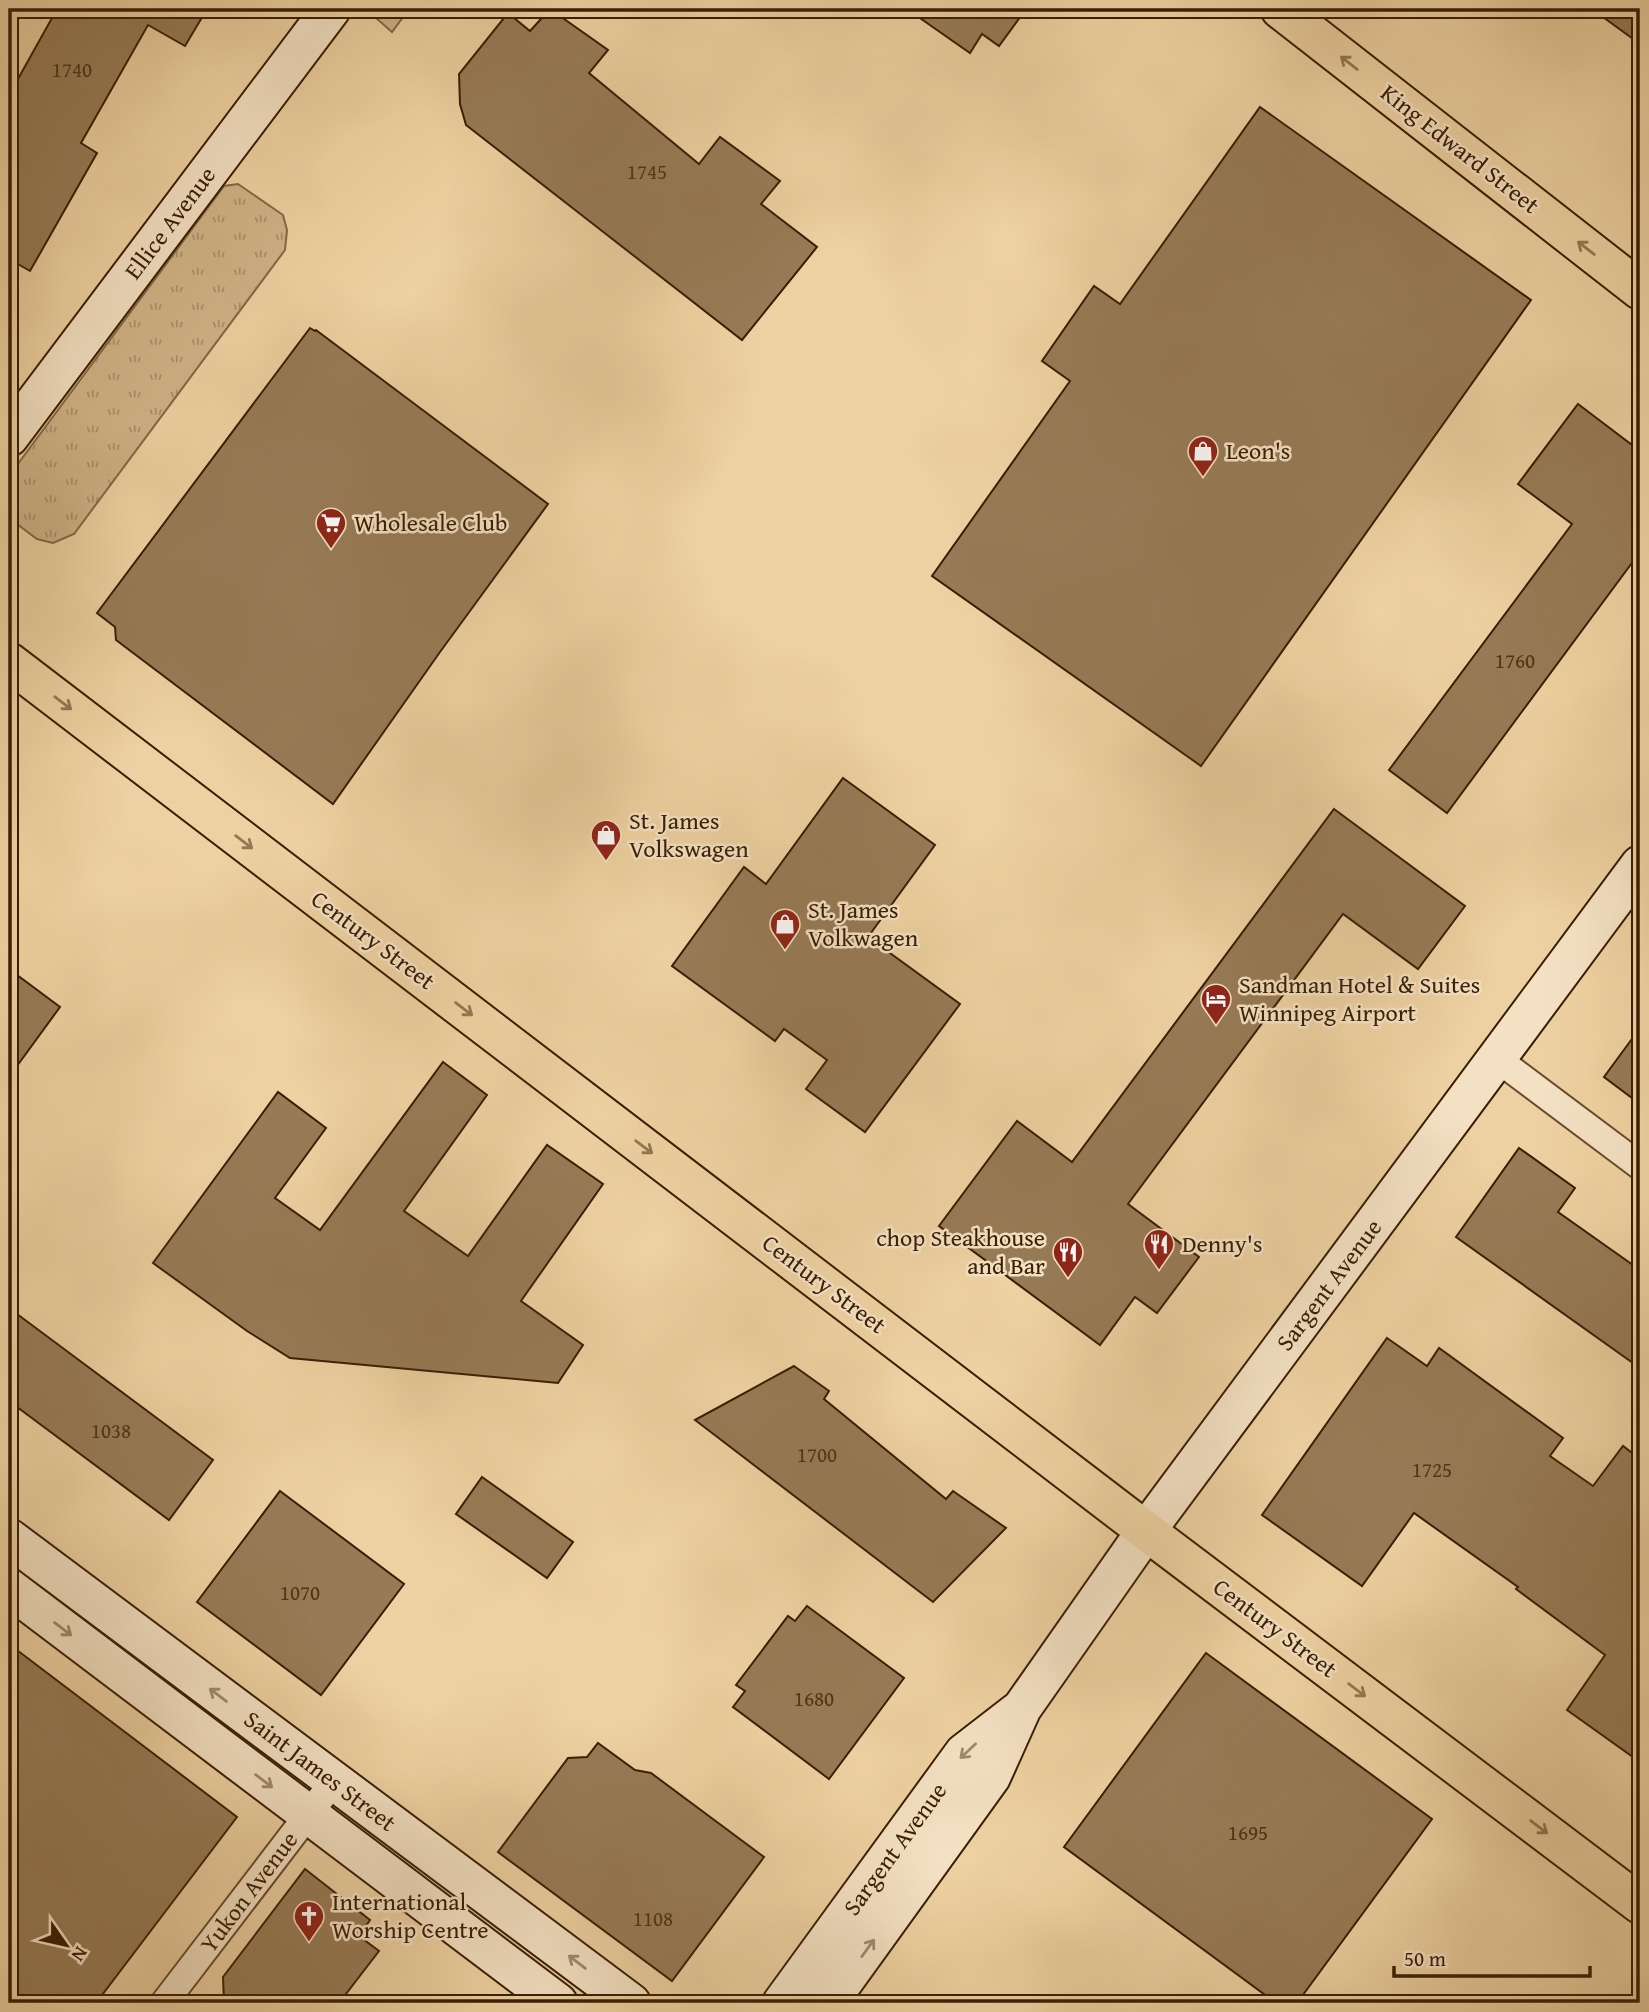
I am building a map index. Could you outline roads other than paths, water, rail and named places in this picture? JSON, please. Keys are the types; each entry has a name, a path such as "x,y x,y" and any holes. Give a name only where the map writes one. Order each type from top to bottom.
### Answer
{"main road":[{"name":"Ellice Avenue","path":"9,437 331,9"},
{"name":"King Edward Street","path":"1280,9 1640,290"},
{"name":"Century Street","path":"9,662 1146,1531 1640,1904"},
{"name":"Sargent Avenue","path":"828,2003 990,1777 1022,1709 1146,1531 1640,865"},
{"name":"Saint James Street","path":"9,1538 631,2003"},
{"name":"Saint James Street","path":"9,1588 558,2003"},
{"name":"Sargent Avenue","path":"782,2003 964,1753 1022,1709"}],"street":[{"path":"1496,1058 1640,1167"},
{"name":"Yukon Avenue","path":"164,2003 334,1781"}],"place":[{"name":"Leon's","path":"1203,478"},
{"name":"Wholesale Club","path":"331,550"},
{"name":"St. James Volkswagen","path":"606,862"},
{"name":"St. James Volkwagen","path":"785,951"},
{"name":"Sandman Hotel & Suites Winnipeg Airport","path":"1216,1026"},
{"name":"Denny's","path":"1159,1271"},
{"name":"chop Steakhouse and Bar","path":"1068,1279"},
{"name":"International Worship Centre","path":"309,1943"}]}
